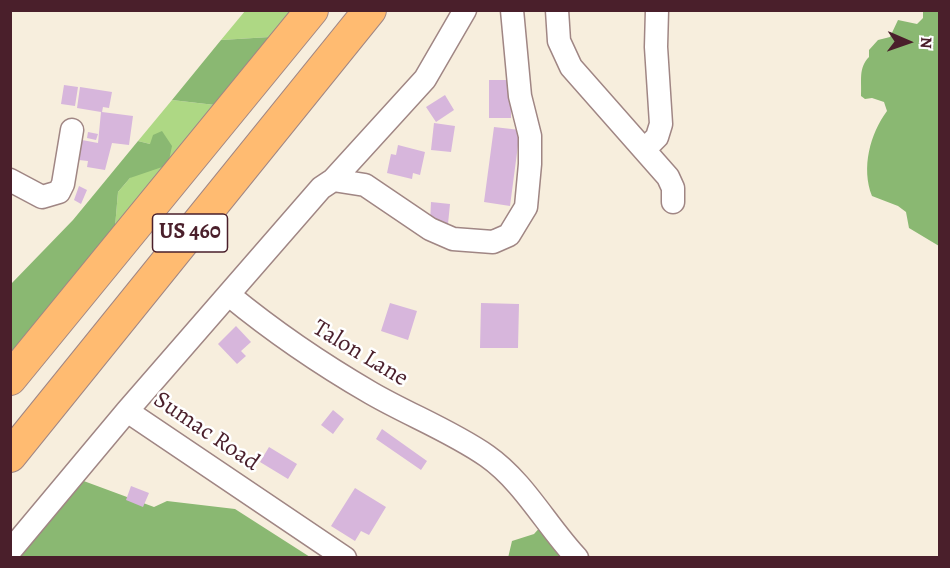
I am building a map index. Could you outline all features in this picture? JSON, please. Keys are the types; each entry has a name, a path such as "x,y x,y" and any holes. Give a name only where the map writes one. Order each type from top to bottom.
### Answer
{"highway":[{"name":"US 460","path":"10,379 312,10"},
{"name":"US 460","path":"10,456 370,10"}],"street":[{"path":"127,411 321,188 333,180 425,79 465,10"},
{"path":"333,180 365,185 430,229 453,239 493,242 508,235 526,207 530,164 530,136 520,96 512,10"},
{"path":"557,10 559,41 571,67 668,177 673,188 673,202"},
{"path":"640,146 649,145 657,137 661,124 656,47 657,10"},
{"path":"10,180 42,197 59,192 63,184 72,130"},
{"path":"360,151 359,172 365,185"},
{"name":"Talon Lane","path":"229,296 273,332 311,357 372,394 488,456 510,476 554,533 578,558"},
{"name":"Sumac Road","path":"10,551 127,411 345,558"}],"green space":[{"path":"245,11 291,11 270,37 221,40"},
{"path":"923,11 939,11 939,246 909,228 906,212 898,206 872,196 867,163 876,130 887,111 884,102 872,98 865,99 861,96 862,70 869,57 869,50 878,40 890,37 898,20 917,24 923,18"},
{"path":"270,37 215,105 172,100 221,40"},
{"path":"172,100 215,105 115,227 118,192 130,178 150,144 138,141"},
{"path":"162,131 172,146 168,165 130,178 118,192 115,227 11,352 11,284 73,220 138,141 150,144 153,135"},
{"path":"81,480 154,507 167,501 235,509 310,557 15,558"},
{"path":"543,524 572,558 508,558 512,541 534,534"}],"building":[{"path":"489,80 511,80 511,118 489,118"},
{"path":"64,85 78,87 75,106 61,104"},
{"path":"80,87 112,92 109,108 103,107 102,112 133,116 129,145 112,143 105,170 87,167 88,161 79,160 82,140 98,143 101,112 77,108"},
{"path":"445,95 454,110 436,122 426,107"},
{"path":"434,123 455,126 451,152 431,150"},
{"path":"494,127 520,130 510,206 484,202"},
{"path":"88,132 98,134 96,140 87,138"},
{"path":"398,145 425,152 420,175 413,173 412,179 387,173 391,154 396,155"},
{"path":"79,186 87,190 81,204 74,200"},
{"path":"431,202 450,204 448,224 430,223"},
{"path":"390,303 417,311 408,340 381,331"},
{"path":"481,303 519,304 518,348 480,348"},
{"path":"236,326 251,342 241,351 246,356 237,364 218,344"},
{"path":"333,410 344,419 333,434 321,425"},
{"path":"382,429 427,461 421,470 376,439"},
{"path":"269,447 297,464 288,479 260,462"},
{"path":"131,486 149,493 143,507 126,500"},
{"path":"355,488 386,507 369,535 361,531 355,541 331,526"}]}
